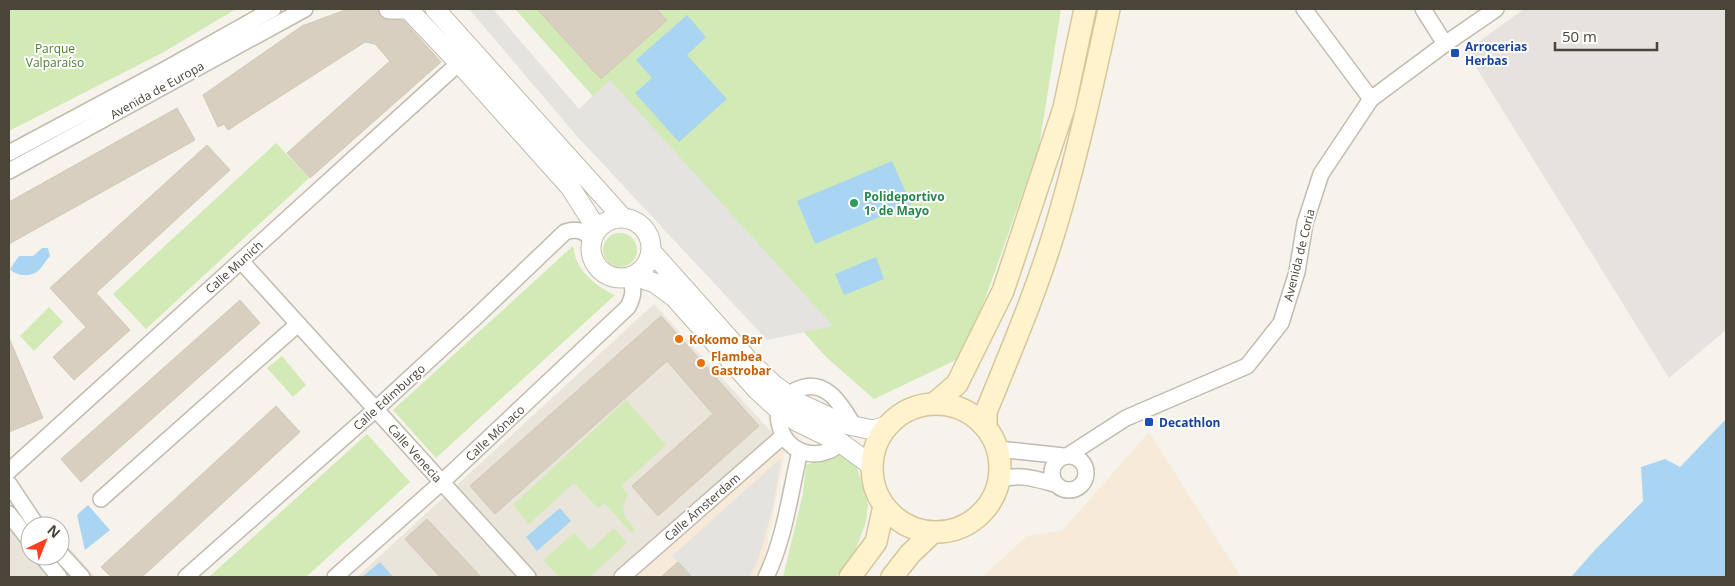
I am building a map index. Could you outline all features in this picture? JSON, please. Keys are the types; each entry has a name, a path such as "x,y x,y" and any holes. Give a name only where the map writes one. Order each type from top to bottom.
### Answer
{"main road":[{"path":"934,403 957,384 1003,291 1064,108 1085,9"},
{"path":"986,424 970,413 956,407 934,403 902,413 887,426 876,444 871,466 874,487 884,506 897,520 914,529 932,533 951,531 969,524 983,513 994,497 1000,480 1001,464 998,449 986,424 986,412 1024,316 1059,218 1086,116 1109,9"},
{"path":"850,577 876,542 884,506"},
{"path":"892,577 910,554 932,533"}],"street":[{"name":"Avenida de Europa","path":"9,153 273,9"},
{"name":"Avenida de Europa","path":"9,171 305,9"},
{"path":"389,9 403,9"},
{"path":"408,9 459,62 570,187 595,233"},
{"path":"435,9 623,218"},
{"path":"1304,9 1371,99"},
{"path":"1423,9 1446,44"},
{"name":"Avenida de Coria","path":"1065,456 1126,418 1247,366 1281,323 1297,272 1305,223 1322,174 1371,99 1496,9"},
{"name":"Calle Munich","path":"9,471 459,62"},
{"path":"623,218 632,220 644,228 651,241 651,251 647,264 632,276 617,279 600,271 591,256 590,246 595,233 604,222 623,218"},
{"name":"Calle Edimburgo","path":"186,577 376,409 565,232 575,229 595,233"},
{"path":"651,251 750,362 774,385 798,422 841,443 871,466"},
{"name":"Calle Venecia","path":"241,262 528,577"},
{"path":"632,276 655,283 674,297 757,390 784,403 799,403 844,424 873,430 887,426"},
{"name":"Calle Mónaco","path":"335,577 442,482 628,307 633,297 632,276"},
{"path":"101,499 298,324"},
{"path":"784,403 778,422 783,436 790,445 800,451 814,454 828,451 841,443"},
{"name":"Calle Ámsterdam","path":"622,577 783,436"},
{"path":"998,449 1075,457 1081,461 1086,475 1083,483 1076,490 1060,489 1051,476 1052,468 1056,461 1065,456"},
{"path":"766,577 784,524 800,451"},
{"path":"1000,480 1011,476 1025,476 1055,484"},
{"path":"9,484 30,516"},
{"path":"9,514 20,528"},
{"path":"70,564 82,577"}],"shaded area":[{"path":"469,9 493,9 579,109 610,80 833,326 767,340 575,134"},
{"path":"1524,9 1726,9 1726,330 1669,378 1466,51"},
{"path":"654,304 776,437 616,577 357,577"},
{"path":"1149,432 1241,577 982,577 1027,536 1063,530"},
{"path":"776,437 785,451 764,562 755,577 616,577"},
{"path":"781,458 774,502 760,554 750,577 692,577 672,556"},
{"path":"9,483 17,487 42,516 20,516 20,566 70,566 70,548 95,577 9,577"}],"green space":[{"name":"Parque Valparaíso","path":"9,9 236,9 162,53 9,131"},
{"name":"Polideportivo 1º de Mayo","path":"515,9 1061,9 1039,147 979,316 956,360 874,399 826,357"},
{"path":"276,143 309,178 146,329 113,294"},
{"path":"620,233 627,234 632,238 636,243 636,257 632,262 627,266 620,267 613,266 608,262 604,257 603,250 604,243 608,238 613,234"},
{"path":"573,246 576,259 588,277 598,286 615,295 436,458 393,410"},
{"path":"49,307 63,322 34,351 20,336"},
{"path":"282,356 306,385 293,397 267,368"},
{"path":"626,400 666,445 621,486 628,494 624,513 635,529 632,533 604,503 598,508 574,483 529,524 513,505"},
{"path":"367,434 410,482 306,577 209,577"},
{"path":"843,453 855,461 868,505 866,522 854,554 836,577 783,577 803,494 806,465"},
{"path":"614,528 627,543 590,577 559,577 543,560 574,533 590,550"}],"water":[{"path":"687,15 706,37 687,55 727,99 679,142 635,93 652,78 636,60"},
{"path":"892,161 911,204 815,244 797,201"},
{"path":"42,248 48,248 50,256 37,272 23,275 10,269 19,256 33,256"},
{"path":"876,257 884,279 844,295 835,274"},
{"path":"1726,419 1726,577 1571,577 1643,501 1641,467 1665,459 1680,467"},
{"path":"88,505 110,530 85,550 77,515"},
{"path":"560,508 571,521 537,551 526,537"},
{"path":"380,562 393,577 362,577"}],"building":[{"path":"348,9 378,9 384,19 403,20 441,62 310,178 287,153 390,61 375,44 365,42 228,130 224,124 218,127 203,95 302,26"},
{"path":"537,9 656,9 667,20 601,79"},
{"path":"177,108 195,140 9,244 9,202"},
{"path":"207,145 230,170 96,293 130,330 74,380 53,357 86,327 50,288"},
{"path":"240,300 260,323 81,482 61,459"},
{"path":"661,316 759,426 658,516 632,486 713,414 667,361 495,514 470,486"},
{"path":"9,338 43,418 9,432"},
{"path":"276,406 300,432 142,577 111,577 101,567"},
{"path":"427,519 481,577 440,577 405,539"},
{"path":"678,562 692,577 661,577"}],"place":[{"name":"Arrocerias Herbas","path":"1455,53"},
{"name":"Polideportivo 1º de Mayo","path":"854,203"},
{"name":"Kokomo Bar","path":"679,339"},
{"name":"Flambea Gastrobar","path":"701,363"},
{"name":"Decathlon","path":"1149,422"}]}
